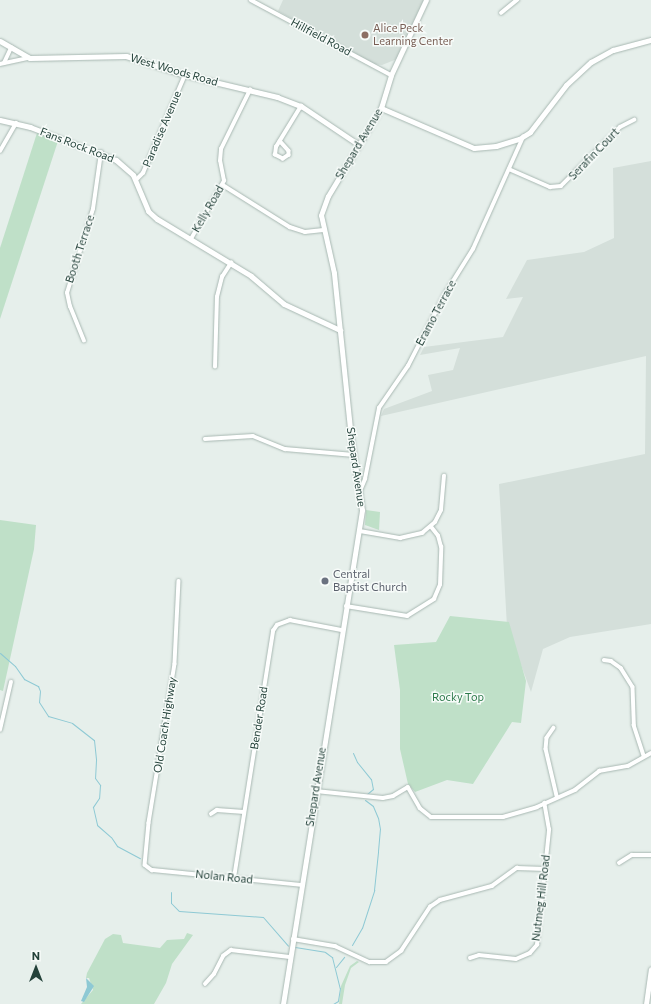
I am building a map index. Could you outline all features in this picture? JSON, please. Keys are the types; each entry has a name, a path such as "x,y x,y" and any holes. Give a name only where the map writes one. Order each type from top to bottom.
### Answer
{"main road":[{"name":"Shepard Avenue","path":"283,1004 342,630 360,531 360,491 354,455 333,262 321,220 323,205 381,108 391,75 426,0"},
{"path":"381,108 474,148 486,148 523,137 538,124 566,85 591,62 613,50 651,40"},
{"path":"0,41 30,58"},
{"name":"West Woods Road","path":"30,58 126,56 185,75 278,97 301,106 359,145"},
{"name":"Fans Rock Road","path":"0,120 16,123 101,153 123,164 136,180 150,214 258,281 284,304 340,330"},
{"path":"646,1004 651,969"}],"street":[{"name":"Hillfield Road","path":"251,0 391,75"},
{"path":"501,13 518,0"},
{"path":"2,63 11,48"},
{"name":"West Woods Road","path":"2,63 30,58"},
{"name":"Paradise Avenue","path":"136,180 143,173 185,75"},
{"name":"Kelly Road","path":"191,239 223,184 225,177 220,161 221,149 250,90"},
{"path":"280,141 289,151 289,155 283,159 277,158 274,152 280,141 301,106"},
{"name":"Serafin Court","path":"509,169 550,187 561,186 620,127 634,120"},
{"path":"0,150 16,123"},
{"name":"Eramo Terrace","path":"360,491 365,479 379,408 408,366 445,294 473,249 523,137"},
{"name":"Booth Terrace","path":"84,342 70,307 67,293 93,209 101,153"},
{"path":"223,184 290,227 305,232 323,230"},
{"path":"214,367 217,297 222,277 231,263"},
{"path":"205,439 253,436 285,449 354,455"},
{"path":"360,531 408,538 431,527 441,510 444,476"},
{"path":"346,606 407,616 434,599 439,590 441,547 438,536 431,527"},
{"name":"Old Coach Highway","path":"147,868 145,860 149,823 175,664 179,581"},
{"name":"Bender Road","path":"234,878 273,631 277,625 290,620 342,630"},
{"path":"604,660 611,661 622,668 633,687 634,725 644,755"},
{"path":"0,730 11,682"},
{"path":"554,728 547,738 546,749 557,796"},
{"path":"316,792 383,798 393,796 408,787 420,808 434,818 503,817 544,803 557,796 575,790 599,772 628,766 644,755 651,753"},
{"name":"Nutmeg Hill Road","path":"470,958 479,955 516,959 533,950 538,936 550,825 544,803"},
{"path":"211,814 217,810 244,812"},
{"path":"619,863 636,854 651,855"},
{"name":"Nolan Road","path":"147,868 301,885"},
{"path":"293,940 335,946 370,962 386,962 401,951 430,907 440,900 492,886 517,868 545,869"},
{"path":"205,984 214,974 223,956 231,950 290,957"}],"shaded area":[{"name":"Alice Peck Learning Center","path":"283,0 424,0 397,59 382,65 374,64 278,11"},
{"path":"651,161 651,624 570,637 543,649 531,692 507,627 499,484 645,454 646,356 381,416 384,409 432,391 428,375 453,370 460,348 420,355 424,347 503,337 523,297 506,299 527,260 584,252 614,238 613,168"}],"green space":[{"path":"37,133 58,141 0,319 0,248"},
{"path":"366,510 380,512 379,530 365,525"},
{"path":"0,520 36,525 34,549 3,691 0,690"},
{"name":"Rocky Top","path":"450,616 509,622 526,681 521,723 512,722 473,784 447,780 415,792 408,784 400,749 400,690 394,645 436,642"},
{"path":"187,933 193,935 172,964 166,983 154,1004 81,1004 93,990 89,978 86,978 87,973 105,939 113,934 121,935 123,943 160,948 167,940 184,939"},
{"path":"357,961 359,962 351,968 345,985 342,1004 339,1004 341,986 350,966"}],"water":[{"path":"86,978 94,986 84,1002 81,1001 87,987"}],"waterway":[{"path":"0,653 15,666 24,679 38,686 40,691 39,702 48,716 72,723 94,740 96,760 95,778 100,785 99,798 93,807 97,825 111,837 117,846 140,858"},
{"path":"353,753 357,762 371,779 373,789 367,794"},
{"path":"352,945 362,928 374,890 380,829 378,818 373,806 365,800"},
{"path":"171,892 171,903 179,911 263,917 288,946"},
{"path":"295,947 325,952 332,957 340,988 338,1001 333,1004"},
{"path":"336,967 344,957"}],"place":[{"name":"Alice Peck Learning Center","path":"365,35"},
{"name":"Central Baptist Church","path":"325,581"}]}
